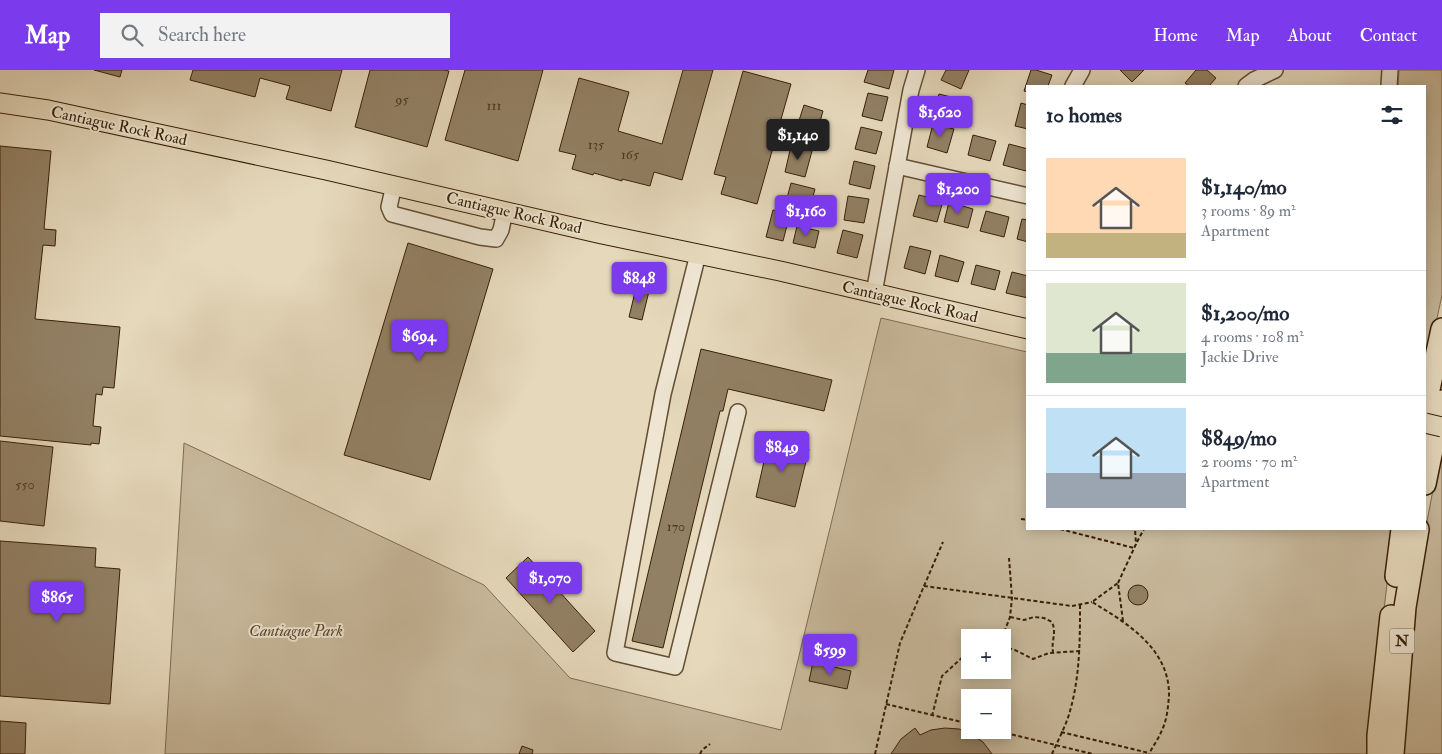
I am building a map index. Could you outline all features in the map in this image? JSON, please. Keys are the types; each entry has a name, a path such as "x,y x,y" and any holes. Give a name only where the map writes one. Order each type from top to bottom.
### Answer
{"highway":[{"path":"1426,403 1442,329"},
{"path":"1426,479 1442,402"},
{"name":"N","path":"1378,754 1387,643 1402,530"},
{"name":"N","path":"1393,754 1405,607 1418,530"}],"main road":[{"name":"Cantiague Rock Road","path":"1,102 48,110 394,185 602,234 874,293 1026,329"},
{"path":"1426,423 1442,428"}],"street":[{"path":"874,293 911,90 917,70"},
{"path":"1074,85 1082,70"},
{"path":"1247,85 1275,70"},
{"path":"1389,85 1390,70"},
{"path":"897,166 1026,196"},
{"path":"394,185 389,207 392,214 480,237 496,239 501,230 506,211"},
{"path":"698,254 663,394 615,652 675,667 738,412"}],"path":[{"path":"1021,519 1026,520"},
{"path":"1064,530 1134,548"},
{"path":"1135,530 1136,544"},
{"path":"924,586 1072,606 1092,602 1118,583 1143,530"},
{"path":"875,754 900,643 943,542"},
{"path":"1005,629 1010,617 1012,598 1009,558"},
{"path":"1118,583 1123,621"},
{"path":"1061,732 1149,754 1163,730 1168,708 1169,692 1167,674 1158,657 1142,637 1123,621 1092,602"},
{"path":"1052,754 1070,712 1076,685 1080,651 1080,604"},
{"path":"1010,617 1024,620 1034,617 1044,618 1052,622 1055,629 1052,645 1053,652"},
{"path":"1011,649 1033,659 1053,652 1080,651"},
{"path":"932,716 942,676 961,659"},
{"path":"886,704 961,722"},
{"path":"1011,734 1093,754"},
{"path":"700,754 710,744"}],"green space":[{"path":"1399,70 1442,70 1442,295 1426,369 1426,85 1398,85"},
{"name":"Cantiague Park","path":"881,318 1026,352 1026,530 1395,530 1373,703 1369,754 165,754 184,443 484,585 570,678 781,730"},
{"path":"1442,443 1442,754 1400,754 1406,675 1426,526"}],"building":[{"path":"94,70 122,70 120,77"},
{"path":"193,70 342,70 331,111 286,99 290,86 260,78 255,97 190,80"},
{"path":"370,70 449,71 427,147 355,127"},
{"path":"465,70 543,70 518,161 445,140"},
{"path":"683,70 713,70 682,180 654,172 650,186 572,169 576,155 559,151 579,78 629,92 618,131 662,144"},
{"path":"868,70 894,70 889,89 864,82"},
{"path":"946,70 969,70 961,89 941,80"},
{"path":"1031,70 1052,75 1048,85 1026,85"},
{"path":"1120,70 1144,70 1132,82"},
{"path":"1196,70 1207,70 1216,78 1210,85 1188,85 1185,83"},
{"path":"743,71 791,84 757,204 721,194 726,177 714,174"},
{"path":"868,93 888,97 882,121 862,116"},
{"path":"939,94 959,99 953,123 932,117"},
{"path":"1021,103 1026,104 1026,129 1015,126"},
{"path":"804,105 823,111 816,136 796,130"},
{"path":"933,124 954,129 947,153 927,147"},
{"path":"861,127 882,132 876,154 855,149"},
{"path":"973,135 996,141 990,161 968,155"},
{"path":"1009,144 1026,148 1026,171 1003,165"},
{"path":"0,146 51,151 44,229 56,230 55,246 43,245 35,319 120,327 114,388 103,387 102,395 96,394 93,426 101,427 99,444 91,443 91,445 0,436"},
{"path":"791,146 812,151 805,177 785,172"},
{"path":"854,161 875,166 870,189 849,184"},
{"path":"791,183 815,189 811,204 787,198"},
{"path":"919,195 943,201 937,222 913,216"},
{"path":"848,196 869,199 864,223 844,220"},
{"path":"949,202 973,209 968,228 944,222"},
{"path":"773,210 790,214 783,241 766,237"},
{"path":"986,211 1009,217 1004,237 980,231"},
{"path":"1022,219 1026,220 1026,241 1017,239"},
{"path":"797,226 819,231 815,248 793,243"},
{"path":"843,230 863,235 857,258 837,253"},
{"path":"408,243 493,269 430,480 344,455"},
{"path":"910,246 931,251 925,274 904,268"},
{"path":"940,255 964,262 958,282 935,276"},
{"path":"976,265 1000,271 995,290 971,284"},
{"path":"1012,272 1026,276 1026,298 1006,293"},
{"path":"636,288 649,291 642,320 629,317"},
{"path":"701,349 832,380 824,411 728,389 723,411 720,411 663,648 632,641"},
{"path":"769,439 809,449 795,507 756,497"},
{"path":"0,441 53,447 44,526 0,521"},
{"path":"0,541 96,548 95,567 120,569 110,704 0,696"},
{"path":"528,557 595,631 573,652 506,578"},
{"path":"1138,585 1145,588 1148,595 1145,602 1138,605 1131,602 1128,595 1131,588"},
{"path":"813,662 851,671 847,689 809,681"},
{"path":"0,721 26,723 25,754 0,754"},
{"path":"915,728 920,735 931,730 959,729 961,730 961,739 978,739 992,754 891,754 901,739"},
{"path":"522,746 533,750 532,754 519,754"}]}
